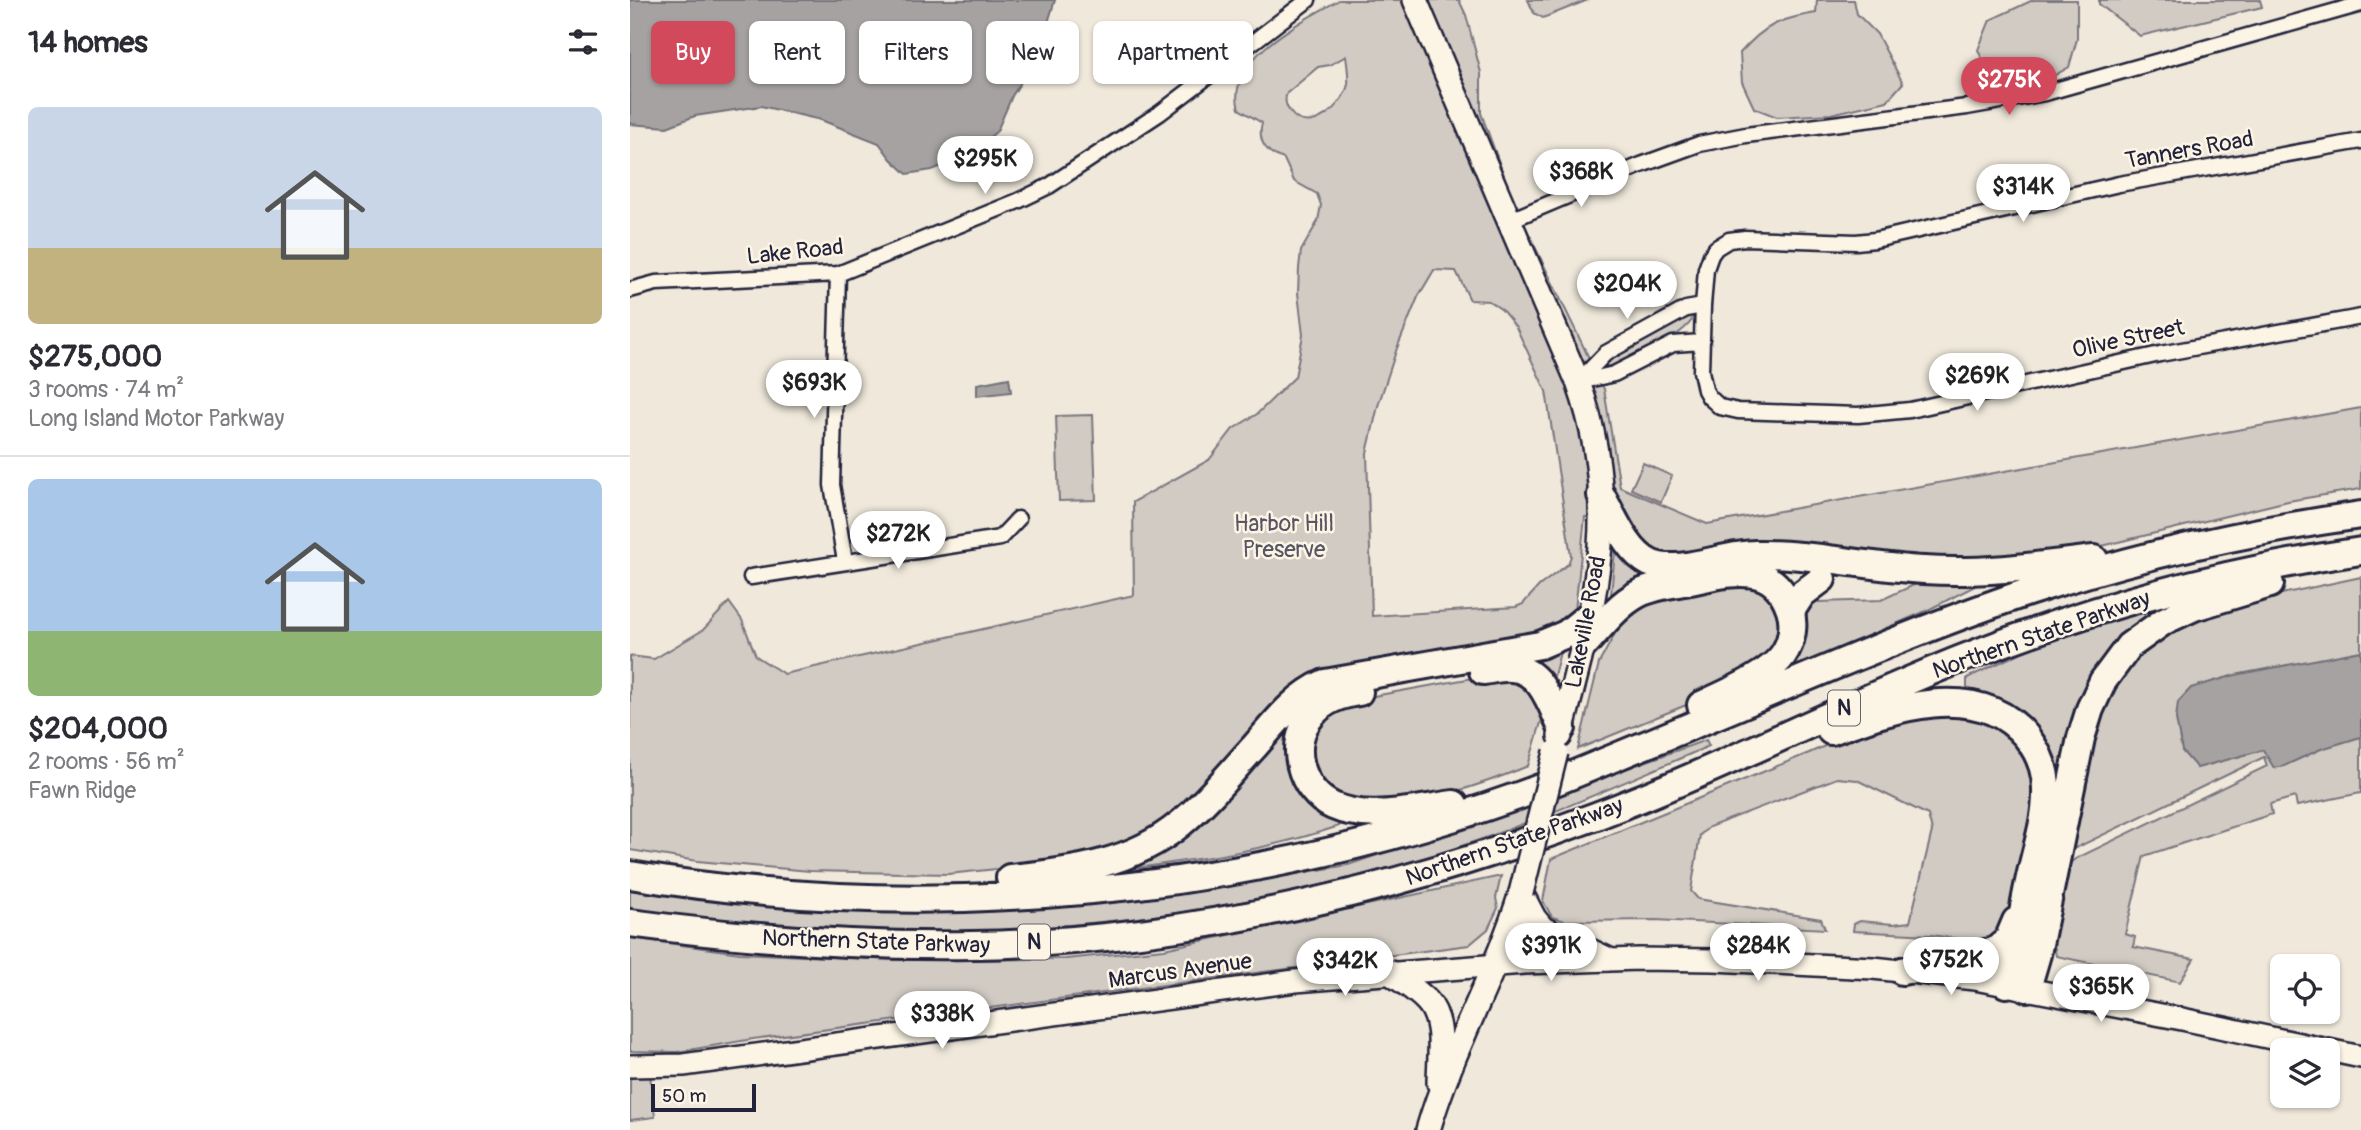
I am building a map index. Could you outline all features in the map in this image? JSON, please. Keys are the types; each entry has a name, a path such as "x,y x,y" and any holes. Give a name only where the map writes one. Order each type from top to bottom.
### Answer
{"highway":[{"path":"1601,495 1632,547 1642,557 1655,564 1674,567 1743,555 1774,555 1903,569 1972,571 2176,551"},
{"name":"Northern State Parkway","path":"630,875 691,884 795,893 898,897 999,895 1170,881 1255,867 1352,846 1451,819 1522,795 1953,620 2076,577 2279,528 2361,515"},
{"name":"Northern State Parkway","path":"630,923 769,939 923,946 1052,941 1181,927 1296,907 1433,872 1601,814 1933,670 2053,626 2200,584 2361,551"},
{"path":"1774,555 1789,568 1822,579 1798,598 1791,611"},
{"path":"2017,986 2037,954 2085,725 2095,694 2120,656 2151,628 2194,607 2285,581 2361,567"},
{"path":"1572,775 1637,732 1707,702 1768,668 1782,656 1790,642 1791,611 1772,582 1758,575 1735,572 1667,585 1638,594 1623,604 1584,645"},
{"path":"795,893 1051,874 1128,855 1180,824 1291,706 1315,687 1347,678 1540,645 1566,634 1592,613"},
{"path":"1522,795 1402,811 1365,813 1343,810 1323,800 1307,783 1300,763 1303,731 1317,709 1339,696 1512,667 1537,680 1546,694 1559,740"},
{"path":"1722,762 1917,705 1954,702 1973,705 1991,710 2014,724 2036,751 2045,774 2046,804 2014,962 2017,986"},
{"path":"1902,971 1983,955 2000,948 2011,935 2026,893"}],"main road":[{"name":"Lakeville Road","path":"1415,0 1577,382 1594,439 1601,495 1600,548 1592,613 1521,893 1510,928 1428,1130"},
{"path":"1521,893 1543,929 1607,959"},
{"name":"Marcus Avenue","path":"630,1066 683,1065 1275,984 1493,965 1607,959 1727,960 1902,971 2017,986 2361,1057"},
{"path":"1391,973 1422,996 1435,1013 1438,1026 1439,1098"}],"street":[{"name":"Lake Road","path":"630,290 656,283 838,274 1049,186 1160,113 1308,0"},
{"path":"1508,221 1641,165 1699,144 1746,135 1967,107 2045,93 2361,4"},
{"name":"Tanners Road","path":"1703,306 1707,262 1716,248 1728,240 1875,240 2119,184 2361,141"},
{"path":"838,274 832,485 845,561"},
{"path":"1577,382 1606,353 1686,309 1703,306"},
{"name":"Olive Street","path":"1703,306 1701,371 1705,390 1720,407 1749,412 1874,415 1934,405 2180,349 2361,317"},
{"path":"1577,382 1614,373 1673,344 1702,342"},
{"path":"751,577 1000,538 1018,519"}],"green space":[{"name":"Harbor Hill Preserve","path":"1339,0 1459,0 1466,15 1481,73 1481,113 1515,206 1506,210 1514,230 1525,226 1604,389 1620,487 1707,524 2361,408 2361,489 2288,501 2106,545 2045,556 1994,559 1660,556 1639,544 1623,517 1585,517 1575,610 1567,620 1535,636 1325,671 1186,805 1140,838 1065,862 948,874 810,871 697,861 630,850 630,656 654,659 703,630 729,602 742,620 756,656 784,674 1134,595 1133,502 1209,460 1233,429 1257,414 1295,377 1303,335 1298,293 1301,251 1318,221 1321,205 1317,194 1294,181 1284,159 1265,146 1261,136 1262,123 1239,109 1238,91 1240,84 1253,84 1255,58 1288,30","holes":["1346,56 1348,84 1340,101 1325,115 1307,122 1298,120 1291,113 1287,106 1287,93 1318,67 1330,65","1434,270 1456,271 1470,300 1489,301 1502,310 1516,327 1546,391 1571,556 1568,564 1539,586 1523,604 1516,607 1372,616 1367,453 1378,406 1397,348 1418,297"]},
{"path":"1528,0 1588,0 1543,18 1534,13"},
{"path":"1817,0 1854,0 1857,14 1877,34 1903,83 1887,101 1831,114 1777,117 1754,108 1742,82 1740,53 1757,36 1774,25 1816,13"},
{"path":"2033,0 2077,0 2077,39 2069,67 2038,85 1994,85 1978,50 1990,20"},
{"path":"2099,0 2260,0 2262,7 2140,36 2099,4"},
{"path":"1694,317 1678,334 1651,351 1622,364 1599,370 1603,363 1683,318"},
{"path":"1093,415 1096,500 1059,501 1056,416"},
{"path":"1643,463 1672,476 1661,502 1631,489"},
{"path":"1616,540 1659,571 1613,600 1611,595"},
{"path":"2361,577 2361,793 2297,806 2295,797 2270,804 2272,814 2144,856 2125,934 2135,937 2133,947 2194,959 2180,982 2056,956 2054,944 2065,867 2075,859 2267,766 2264,757 2076,848 2067,844 2092,721 2148,637 2258,599"},
{"path":"1752,578 1779,602 1782,641 1768,659 1696,701 1578,749 1599,663 1618,628 1627,618 1653,595"},
{"path":"1929,578 1973,578 1975,586 1926,611 1784,672 1798,605 1810,599 1819,602 1881,600"},
{"path":"2162,604 2164,610 2134,630 2064,779 2056,781 1967,692 1967,678 2022,652 2086,626"},
{"path":"1561,648 1553,680 1517,659"},
{"path":"1500,673 1521,674 1540,706 1542,719 1528,766 1469,788 1407,801 1360,802 1323,791 1306,746 1316,723 1341,702"},
{"path":"1298,705 1289,754 1340,816 1339,826 1256,848 1116,871"},
{"path":"1976,711 2011,729 2033,758 2037,793 2009,925 1988,943 1931,935 1853,931 1854,924 1860,921 1893,924 1910,922 1932,831 1928,815 1857,780 1837,778 1709,827 1700,835 1691,891 1698,899 1821,919 1825,929 1656,920 1565,921 1552,917 1543,901 1551,859 1882,721"},
{"path":"1706,740 1709,746 1576,803 1474,842 1352,878 1217,907 1126,920 1002,931 816,927 630,909 630,886 984,910 1164,896 1348,865"},
{"path":"1501,876 1496,898 1498,908 1488,929 1469,945 753,1039 677,1052 630,1051 630,938 740,953 897,960 1066,959 1164,949"},
{"path":"630,1066 649,1066 655,1117 630,1120"}],"shaded area":[{"path":"630,0 1055,0 1049,21 986,21 986,84 1020,84 997,131 970,155 932,170 907,174 879,143 821,120 761,106 695,116 667,127 630,124"},
{"path":"1009,378 1011,392 977,396 977,384"},
{"path":"2361,651 2361,737 2321,749 2274,768 2263,750 2197,768 2182,751 2176,719 2178,702 2191,688 2235,675"}]}
